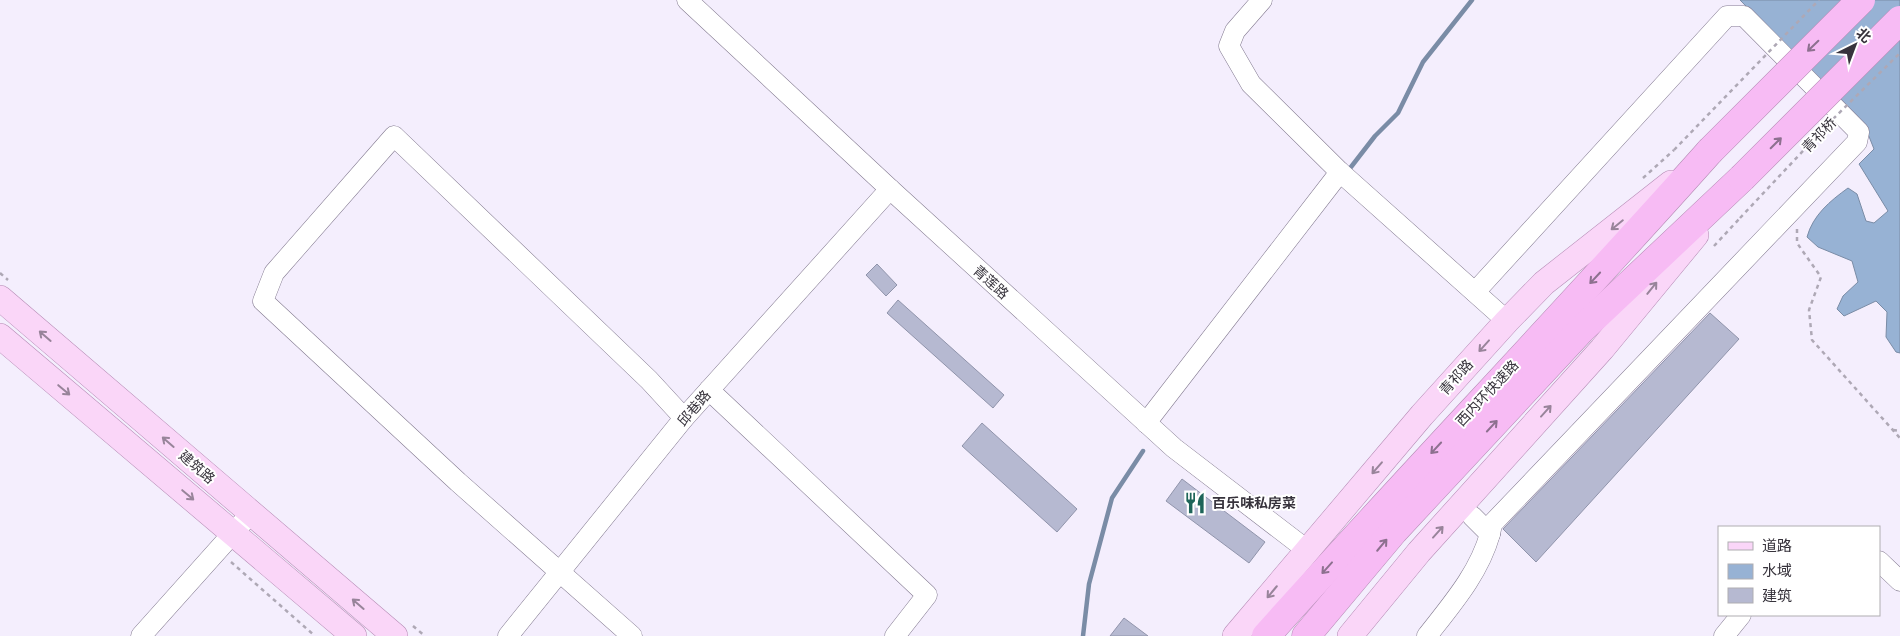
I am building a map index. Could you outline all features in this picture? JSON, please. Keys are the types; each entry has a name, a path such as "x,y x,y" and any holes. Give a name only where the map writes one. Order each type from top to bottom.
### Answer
{"highway":[{"path":"1710,151 1861,0"},
{"name":"青祁桥","path":"1742,178 1900,20"},
{"name":"西内环快速路","path":"1266,636 1380,509 1625,246 1710,151"},
{"name":"西内环快速路","path":"1306,636 1394,531 1581,330 1742,178"}],"main road":[{"name":"青祁路","path":"1235,636 1416,422 1544,283 1710,151"},
{"path":"1350,636 1419,552 1602,349 1742,178"},
{"name":"建筑路","path":"0,298 395,636"},
{"name":"建筑路","path":"0,336 354,636"}],"street":[{"name":"青莲路","path":"687,0 890,189 1174,448 1307,550"},
{"path":"1262,0 1235,31 1229,46 1251,84 1340,172 1507,321"},
{"path":"1427,636 1462,591 1485,552 1492,524 1857,142 1859,132 1744,16 1727,16 1475,292"},
{"path":"632,636 458,482 263,302 274,273 394,136 650,380 684,418"},
{"path":"1146,423 1340,172"},
{"name":"邱巷路","path":"508,636 684,418 890,189"},
{"path":"709,390 927,595 895,636"},
{"path":"142,636 251,513"},
{"path":"1472,516 1490,534"},
{"path":"1880,562 1900,581"},
{"path":"1724,636 1740,616"}],"path":[{"path":"1674,150 1819,0"},
{"name":"青祁桥","path":"1740,218 1833,119 1900,53"},
{"path":"1796,205 1797,243 1821,277 1809,310 1812,340 1900,438"},
{"path":"1892,429 1900,432"}],"water":[{"path":"1740,0 1900,0 1900,353 1896,352 1886,337 1887,312 1876,301 1844,316 1837,309 1843,296 1858,282 1852,261 1818,247 1807,237 1818,215 1829,203 1848,188 1857,194 1866,221 1874,223 1888,211 1859,164 1874,149 1866,129"}],"building":[{"path":"877,264 897,285 886,296 866,275"},
{"path":"898,300 1004,395 993,408 887,313"},
{"path":"1710,313 1739,339 1536,562 1503,529"},
{"path":"982,423 1077,509 1057,532 962,446"},
{"path":"1182,479 1265,542 1249,563 1166,501"},
{"path":"1124,618 1148,636 1110,636"}],"waterway":[{"path":"1351,167 1375,136 1398,113 1423,62 1472,0"},
{"path":"1083,636 1089,584 1112,498 1143,451"}],"place":[{"name":"百乐味私房菜","path":"1195,503"}]}
